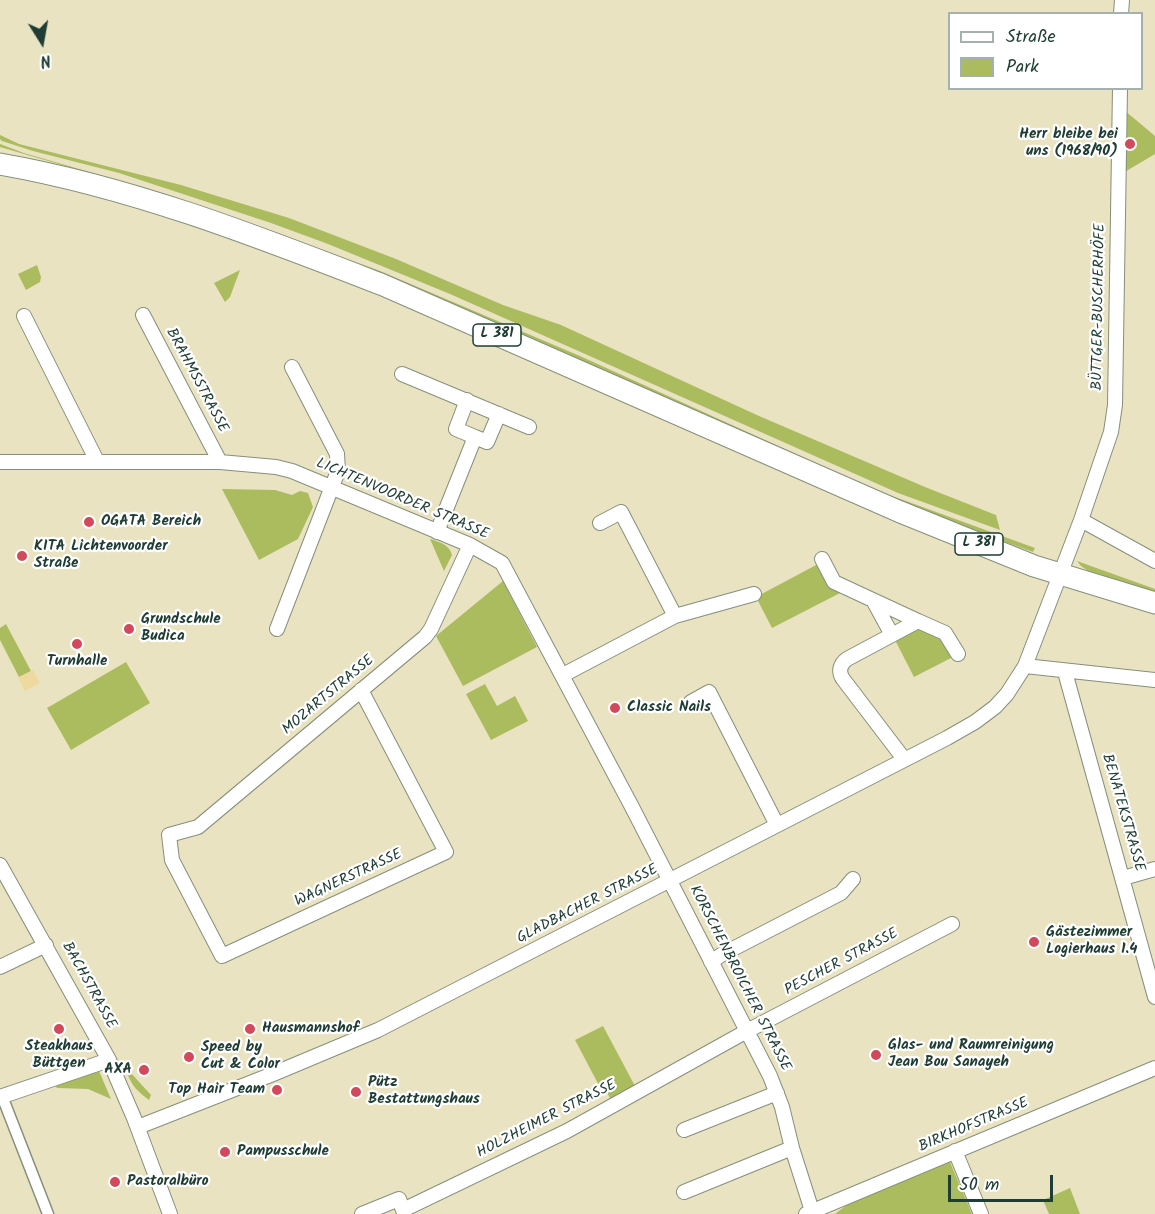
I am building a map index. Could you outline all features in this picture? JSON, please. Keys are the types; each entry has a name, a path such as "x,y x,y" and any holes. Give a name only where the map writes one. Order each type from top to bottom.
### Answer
{"main road":[{"name":"L 381","path":"0,164 120,192 302,254 383,285 898,511 1027,564 1155,603"}],"street":[{"name":"BÜTTGER-BUSCHERHÖFE","path":"1061,575 1111,432 1114,413 1120,90"},
{"name":"BRAHMSSTRASSE","path":"144,315 220,462"},
{"path":"24,316 97,461"},
{"path":"277,629 338,471 337,454 292,367"},
{"path":"402,374 529,427"},
{"path":"467,400 456,429 487,442 499,414"},
{"path":"437,532 476,437"},
{"name":"LICHTENVOORDER STRASSE","path":"0,462 220,462 276,467 292,471 494,557 505,566 670,880"},
{"path":"600,523 621,512 675,615"},
{"path":"1081,520 1155,561"},
{"name":"MOZARTSTRASSE","path":"169,835 198,827 425,637 431,629 470,545"},
{"path":"822,559 834,582 945,633 958,654"},
{"name":"GLADBACHER STRASSE","path":"138,1127 284,1070 378,1030 961,730 987,714 1007,694 1025,666 1061,575"},
{"path":"563,675 675,615 754,594"},
{"path":"874,602 892,635"},
{"path":"904,759 840,674 840,669 844,661 918,621"},
{"path":"1025,666 1155,680"},
{"name":"BENATEKSTRASSE","path":"1065,672 1155,997"},
{"name":"WAGNERSTRASSE","path":"169,835 172,860 222,956 446,852 361,690"},
{"path":"691,702 709,692 777,825"},
{"name":"BACHSTRASSE","path":"0,865 109,1059 138,1127 170,1214"},
{"path":"1123,878 1155,869"},
{"path":"711,962 841,893 853,879"},
{"name":"KORSCHENBROICHER STRASSE","path":"670,880 777,1093 810,1213"},
{"name":"PESCHER STRASSE","path":"747,1031 952,924"},
{"path":"0,967 46,945"},
{"name":"HOLZHEIMER STRASSE","path":"362,1214 399,1199 403,1210 567,1131 747,1031"},
{"path":"48,1214 1,1097 109,1059"},
{"name":"BIRKHOFSTRASSE","path":"810,1213 1155,1068"},
{"name":"KORSCHENBROICHER STRASSE","path":"684,1130 777,1093"},
{"path":"684,1192 792,1148"},
{"path":"955,1151 981,1214"}],"green space":[{"path":"1124,110 1155,136 1155,154 1123,173"},
{"path":"0,135 19,144 181,185 289,218 396,259 503,305 561,325 759,416 996,515 1000,530 898,493 450,294 328,244 119,173 2,141"},
{"path":"0,144 165,194 380,271 580,356 873,489 1035,548 1033,552 972,530 114,180 0,147"},
{"path":"37,265 41,277 40,282 26,290 18,274"},
{"path":"240,270 230,297 225,302 214,283"},
{"path":"222,489 275,490 292,495 300,491 308,493 313,507 298,539 259,560"},
{"path":"430,539 443,544 451,551 452,555 444,571"},
{"path":"1077,561 1155,589 1155,594 1090,572"},
{"path":"818,564 830,587 842,592 772,628 756,597"},
{"path":"503,581 537,647 463,686 436,636"},
{"path":"6,624 31,671 19,677 0,640 0,628"},
{"path":"920,629 943,638 953,657 914,677 895,640"},
{"path":"126,662 150,703 71,750 47,708"},
{"path":"485,684 497,706 515,696 528,721 491,740 466,694"},
{"path":"603,1026 635,1086 611,1100 605,1089 602,1091 575,1040"},
{"path":"99,1071 111,1099 88,1089 57,1088 55,1086"},
{"path":"130,1072 151,1095 149,1100 133,1085 127,1073"},
{"path":"950,1162 972,1214 835,1214 848,1204"},
{"path":"1070,1188 1080,1214 1049,1214 1043,1200"}],"sand":[{"path":"33,670 40,683 25,691 18,678"}],"place":[{"name":"Herr bleibe bei uns (1968/90)","path":"1130,144"},
{"name":"OGATA Bereich","path":"89,522"},
{"name":"KITA Lichtenvoorder Straße","path":"22,556"},
{"name":"Grundschule Budica","path":"129,629"},
{"name":"Turnhalle","path":"77,644"},
{"name":"Classic Nails","path":"615,708"},
{"name":"Gästezimmer Logierhaus 1.4","path":"1034,942"},
{"name":"Steakhaus Büttgen","path":"59,1029"},
{"name":"Hausmannshof","path":"250,1029"},
{"name":"Glas- und Raumreinigung Jean Bou Sanayeh","path":"876,1055"},
{"name":"Speed by Cut & Color","path":"189,1057"},
{"name":"AXA","path":"144,1070"},
{"name":"Top Hair Team","path":"277,1090"},
{"name":"Pütz Bestattungshaus","path":"356,1092"},
{"name":"Pampusschule","path":"225,1152"},
{"name":"Pastoralbüro","path":"115,1182"}]}
